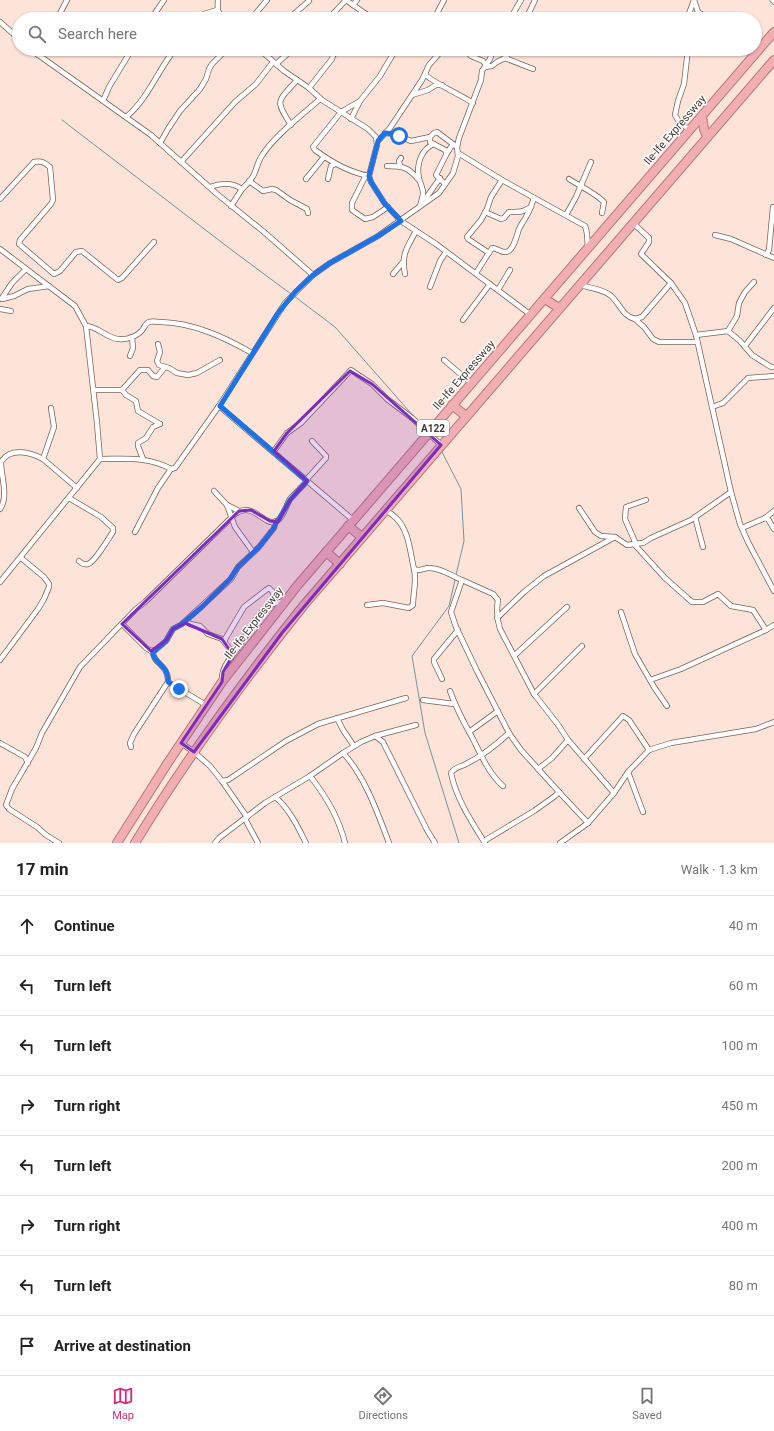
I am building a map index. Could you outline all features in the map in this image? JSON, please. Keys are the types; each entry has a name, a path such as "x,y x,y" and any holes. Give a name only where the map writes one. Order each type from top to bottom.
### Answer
{"highway":[{"name":"Ile-Ife Expressway","path":"762,46 774,32"},
{"name":"Ile-Ife Expressway","path":"117,843 206,705 285,601 753,56"},
{"name":"A122","path":"135,843 194,752 260,660 304,605 774,60"},
{"path":"702,116 707,137"},
{"path":"545,298 560,308"},
{"path":"452,405 466,416"},
{"path":"351,523 362,537"},
{"path":"326,552 340,564"}],"street":[{"path":"61,12 67,0"},
{"path":"156,12 164,0"},
{"path":"210,12 217,10 218,0"},
{"path":"257,12 267,0"},
{"path":"335,12 346,0 362,12"},
{"path":"353,5 357,0"},
{"path":"438,12 444,0"},
{"path":"514,12 521,0"},
{"path":"529,12 535,0"},
{"path":"690,12 694,0"},
{"path":"694,0 698,12"},
{"path":"296,12 309,1"},
{"path":"0,22 12,33"},
{"path":"39,56 103,100 160,143 313,275"},
{"path":"103,100 128,56"},
{"path":"126,117 131,113 147,92 169,56"},
{"path":"160,143 180,111 200,89 212,64 220,56"},
{"path":"267,56 309,88 320,99 368,129 378,141"},
{"path":"181,162 235,102 256,84 275,63 284,56"},
{"path":"309,88 333,56"},
{"path":"352,119 360,101 380,76 392,56"},
{"path":"388,207 373,217 365,219 352,210 352,203 368,176 378,141 390,128 425,74 429,65 437,56"},
{"path":"471,56 482,61 485,66"},
{"path":"135,532 158,488 171,469 175,468 182,459 220,406 252,353 285,304 313,275 330,263 378,236 439,193 453,173 459,138 485,66 491,56"},
{"path":"687,56 684,84 675,115 678,120 689,130"},
{"path":"485,66 492,66 506,58 533,69"},
{"path":"425,74 429,79 472,103"},
{"path":"291,125 279,104 280,100 297,80"},
{"path":"412,95 428,90 436,85 442,85"},
{"path":"232,206 242,189 250,181 261,157 291,125 320,99"},
{"path":"360,101 341,112 313,147 335,164 356,174 368,176"},
{"path":"385,133 395,134 411,141 430,137 437,132 456,149 502,180 585,226 588,232 588,248"},
{"path":"430,137 430,142 445,150 447,153"},
{"path":"420,206 423,193 418,174 419,161 424,151 429,146 434,144"},
{"path":"447,153 456,149"},
{"path":"445,184 436,175 447,153 456,149"},
{"path":"306,179 324,157"},
{"path":"400,166 399,161 401,158"},
{"path":"1,196 34,162 39,161 50,167 53,200 20,240 19,244 54,274 60,271 76,252 82,251 118,280 122,278 154,242"},
{"path":"566,215 591,162"},
{"path":"328,179 331,166 335,164"},
{"path":"387,166 400,166 408,169 419,180"},
{"path":"368,176 388,207 401,221 476,273 531,315"},
{"path":"422,199 426,198 440,178"},
{"path":"569,179 580,187 588,189 604,202 602,213"},
{"path":"489,253 467,237 485,212 491,197 502,180"},
{"path":"250,181 264,191 272,189 276,190 290,200 307,209 308,213"},
{"path":"363,184 371,182"},
{"path":"210,187 219,184 231,184 242,189"},
{"path":"476,273 492,248 496,248 504,252 510,250 517,239 518,231 528,215 534,198"},
{"path":"485,212 501,219 504,218 509,212 522,212 531,207"},
{"path":"766,255 769,250 773,208"},
{"path":"633,223 649,238 650,242 642,254 671,283 685,303 696,335 731,492 742,528 748,542 772,580 774,591"},
{"path":"405,274 403,262 405,253 416,231"},
{"path":"715,235 731,239 774,258"},
{"path":"0,249 75,306 86,326 94,390 100,459 0,582"},
{"path":"430,287 440,261 446,252"},
{"path":"393,274 403,262"},
{"path":"1,300 12,284 26,269"},
{"path":"498,290 510,270"},
{"path":"728,331 737,316 739,302 754,282"},
{"path":"635,319 642,317 671,283"},
{"path":"463,320 490,284"},
{"path":"580,285 606,292 612,296 627,316 635,319 644,327 653,339 659,342 697,342"},
{"path":"1,300 14,296 28,288 49,286"},
{"path":"745,346 774,308"},
{"path":"0,309 11,312"},
{"path":"86,326 90,326 119,340 138,334 150,321 168,322 192,326 209,332 252,353"},
{"path":"696,335 728,331 733,334 752,355 771,367 774,367"},
{"path":"130,356 133,348 132,337"},
{"path":"158,344 160,352 157,361 159,365 169,368 177,373 188,375 197,373 220,360"},
{"path":"444,360 471,383"},
{"path":"94,390 122,390 140,370 148,370 153,376 157,377 165,367"},
{"path":"274,452 287,433 301,423 351,370 372,384 412,418 441,446"},
{"path":"712,407 723,403 748,378 774,376"},
{"path":"122,390 126,395 136,401 138,411 160,423 159,425 153,427 146,438 138,443 143,459"},
{"path":"220,406 307,480 351,523"},
{"path":"43,459 54,427 51,408"},
{"path":"131,747 130,743 134,734 168,682 167,671 153,656 155,650 166,641 173,629 186,621 230,579 238,567 259,547 274,528 276,522 290,500 326,458 326,456 312,441"},
{"path":"0,509 3,505 4,498 1,462 8,455 22,452 37,456 43,459 77,488"},
{"path":"100,459 143,459 158,463 171,469"},
{"path":"214,491 227,505 239,511 251,510 263,518 276,522"},
{"path":"579,508 595,532 601,536 616,538 627,544 635,544 643,543 695,517 731,492"},
{"path":"69,498 101,517 113,528 113,532 93,560 88,564 83,564 79,561"},
{"path":"646,500 626,507 625,519 635,544 665,578 692,602 703,602 718,594 731,606 753,610 766,630"},
{"path":"227,505 235,527 253,552"},
{"path":"367,605 383,604 409,608 413,605 413,593 416,584 409,546 403,528 396,518 385,510"},
{"path":"58,843 7,807 6,802 28,763 42,733 80,667 136,609 239,511"},
{"path":"742,528 765,518 774,511"},
{"path":"695,517 703,547"},
{"path":"765,518 768,519 774,529"},
{"path":"497,618 524,592 544,576 616,538"},
{"path":"0,660 38,609 49,587 49,584 44,577 21,558"},
{"path":"414,569 431,568 440,570 493,594 498,600 496,609 500,629 515,655 534,694 568,740 614,793"},
{"path":"462,580 451,612 477,671 509,733 521,750 588,823"},
{"path":"224,641 244,607 269,588 273,592 274,603"},
{"path":"222,682 223,672 228,661 258,616 267,607 274,603 285,601"},
{"path":"515,655 567,606"},
{"path":"622,612 636,654 650,680 667,706"},
{"path":"186,621 190,624 200,626 208,634 218,637 224,641 232,657"},
{"path":"122,624 146,648 151,651 155,650"},
{"path":"650,680 681,669 774,625"},
{"path":"442,679 434,662 434,658 458,630"},
{"path":"534,694 582,646"},
{"path":"228,648 236,650"},
{"path":"168,682 206,705"},
{"path":"450,691 454,704 481,755 496,779 503,786"},
{"path":"222,781 228,780 301,732 318,724 406,698"},
{"path":"423,700 454,704"},
{"path":"469,732 498,711"},
{"path":"584,759 623,716 629,720 649,750"},
{"path":"337,718 354,746"},
{"path":"560,843 588,823 614,793 628,772 649,750 671,743 756,728 774,722"},
{"path":"215,843 219,838 265,803 310,776 360,742 416,725"},
{"path":"509,733 496,745 466,764 452,770 451,772 468,817 484,842 530,814 555,796 558,792"},
{"path":"376,736 383,742 435,843"},
{"path":"538,769 552,758 568,740"},
{"path":"0,743 25,757 28,763"},
{"path":"181,743 210,766 222,781 246,818 258,843"},
{"path":"343,753 360,777 370,796 389,843"},
{"path":"25,757 32,755"},
{"path":"628,772 643,812"},
{"path":"310,776 337,818 345,843"},
{"path":"275,797 280,801 299,829 306,843"}],"highlighted area":[{"path":"350,371 372,384 441,445 282,633 194,752 181,743 222,682 223,672 233,655 222,639 185,623 173,629 166,641 151,651 122,624 239,511 251,510 270,521 278,522 290,500 307,481 274,451 287,433"}],"waterway":[{"path":"62,120 291,294"},
{"path":"294,296 335,327 416,419"},
{"path":"442,452 461,489 464,541 456,575"},
{"path":"455,580 449,606 412,656 425,733 459,843"}],"route":[{"path":"179,689 168,682 167,671 153,656 153,652 166,641 173,629 182,624 203,606 230,579 238,567 259,547 274,528 276,522 290,500 307,481 220,406 278,313 296,291 313,275 330,263 378,236 401,221 385,204 371,182 369,176 378,141 385,133 399,136"}]}
